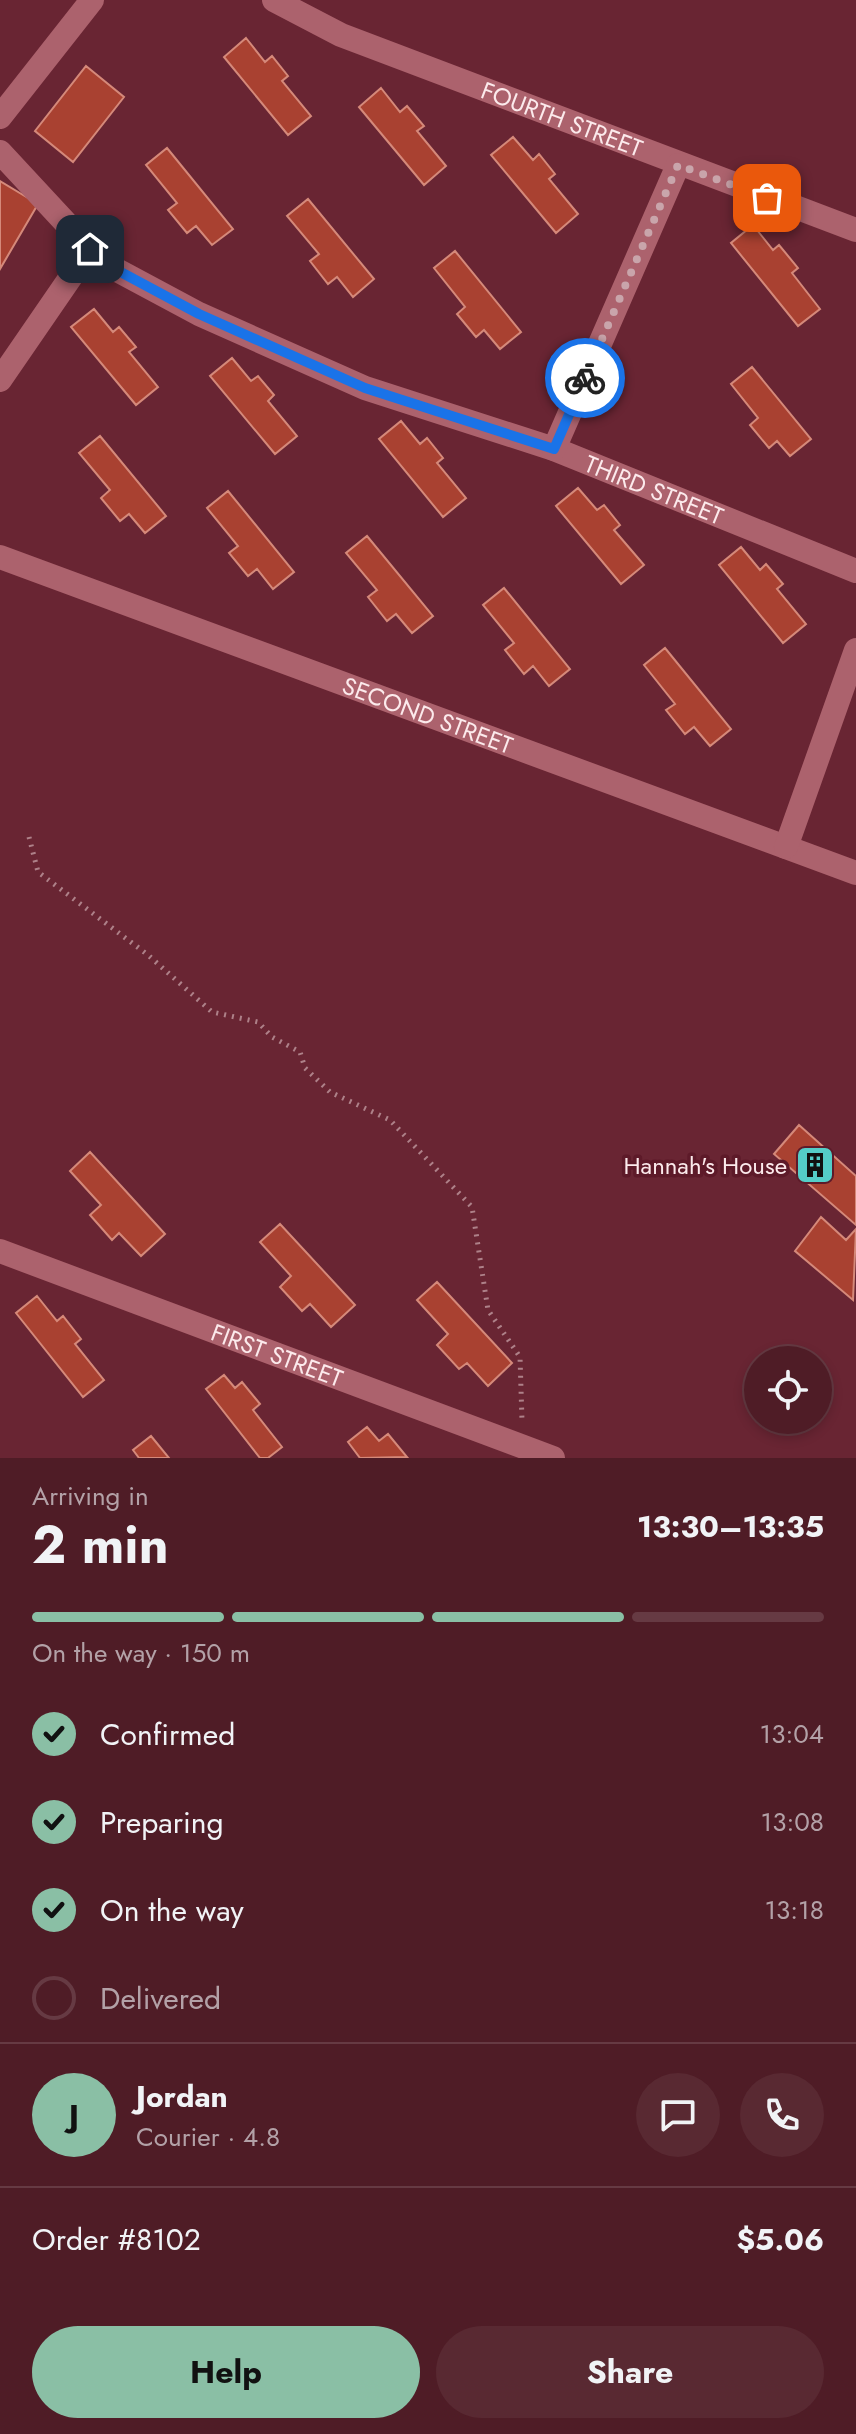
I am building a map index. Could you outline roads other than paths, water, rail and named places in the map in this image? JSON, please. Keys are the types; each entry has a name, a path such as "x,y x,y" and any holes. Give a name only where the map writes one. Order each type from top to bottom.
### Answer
{"street":[{"path":"0,117 92,0"},
{"name":"FOURTH STREET","path":"274,0 341,35 856,230"},
{"name":"THIRD STREET","path":"0,152 90,249 115,269 199,314 365,388 554,449 856,571"},
{"path":"554,449 678,165"},
{"path":"0,380 90,249"},
{"name":"SECOND STREET","path":"0,557 856,873"},
{"path":"786,847 856,650"},
{"name":"FIRST STREET","path":"0,1251 553,1458"}],"place":[{"name":"Hannah's House","path":"815,1165"}]}
